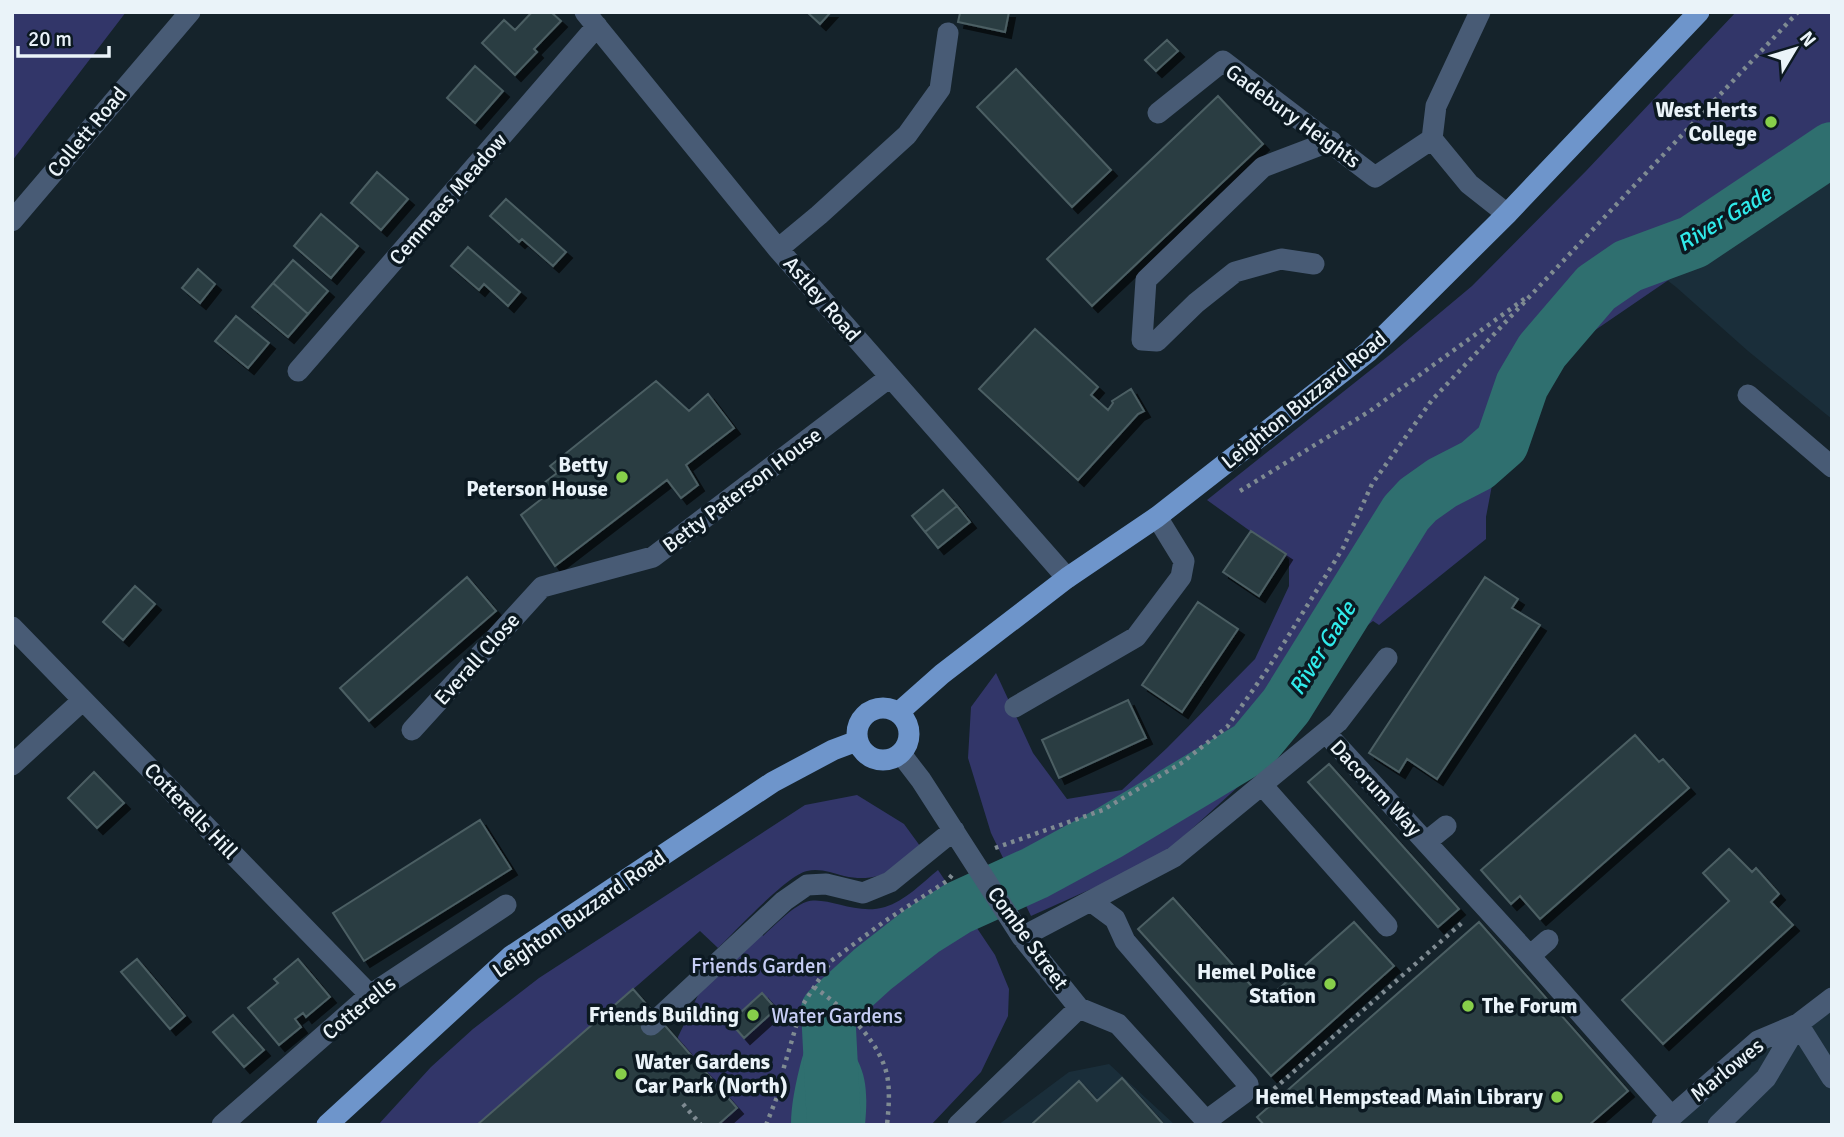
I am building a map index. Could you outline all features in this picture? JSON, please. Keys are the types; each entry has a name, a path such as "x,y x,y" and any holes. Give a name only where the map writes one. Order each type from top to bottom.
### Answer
{"main road":[{"name":"Leighton Buzzard Road","path":"898,713 942,674 1067,578 1157,517 1368,352 1507,214 1699,12"},
{"path":"890,709 898,713 904,718 910,733 909,741 901,754 893,759 876,760 867,756 857,741 860,723 872,710 890,709"},
{"name":"Leighton Buzzard Road","path":"327,1125 511,956 773,782 833,750 857,741"}],"street":[{"name":"Collett Road","path":"12,221 190,12"},
{"path":"1480,12 1436,106 1432,139 1469,184 1507,214"},
{"name":"Astley Road","path":"591,19 778,249 1067,578"},
{"name":"Cemmaes Meadow","path":"298,371 591,19"},
{"path":"778,249 906,135 940,89 948,33"},
{"name":"Gadebury Heights","path":"1158,113 1223,61 1375,177 1432,139"},
{"path":"1314,264 1281,259 1235,272 1196,303 1157,341 1142,340 1146,280 1264,167 1331,141"},
{"name":"Betty Paterson House","path":"542,587 653,557 890,377"},
{"path":"1748,395 1832,467"},
{"path":"1015,707 1136,638 1181,577 1184,561 1157,517"},
{"name":"Everall Close","path":"412,730 542,587"},
{"name":"Cotterells Hill","path":"12,627 370,995"},
{"path":"1326,733 1339,722 1387,658"},
{"path":"12,765 83,699"},
{"name":"Dacorum Way","path":"1017,928 1092,902 1174,857 1326,733 1530,956 1667,1120"},
{"name":"Combe Street","path":"901,754 922,780 1017,928 1079,1008 1118,1024 1208,1123"},
{"path":"1262,785 1387,926"},
{"path":"1426,842 1446,826"},
{"path":"651,1026 784,901 807,885 825,884 863,893 890,882 954,830"},
{"path":"1092,902 1115,919 1125,941 1248,1084 1244,1093 1208,1123"},
{"name":"Cotterells","path":"222,1125 370,995 506,905"},
{"path":"1530,956 1548,940"},
{"name":"Marlowes","path":"1667,1120 1758,1041 1798,1024 1832,998"},
{"path":"958,1125 1079,1008"},
{"path":"1798,1024 1832,1078"},
{"name":"Marlowes","path":"1718,1125 1766,1078 1798,1024"}],"path":[{"path":"766,1125 778,1097 783,1067 802,1006 831,961 885,920 947,881 971,856 1103,810 1183,762 1227,727 1269,667 1343,548 1372,484 1432,400 1798,12"},
{"path":"1240,491 1370,411 1536,290"},
{"path":"1264,1097 1483,905"},
{"path":"814,987 859,1027 884,1065 889,1101 887,1125"},
{"path":"683,1104 701,1125"}],"shaded area":[{"name":"West Herts College","path":"1832,12 1832,419 1748,351 1676,287 1602,230"},
{"path":"1832,998 1832,1125 1661,1125"},
{"name":"Water Gardens","path":"824,1008 835,1018 833,1022 851,1048 861,1069 866,1092 865,1125 791,1125 796,1085 810,1030 809,1012 812,1009"},
{"path":"1109,1064 1175,1125 998,1125 1069,1072"}],"green space":[{"path":"12,12 126,12 12,161"},
{"path":"1736,12 1832,12 1832,173 1730,238 1569,348 1502,432 1486,517 1486,539 1379,625 1373,621 1352,637 1294,713 1297,733 1160,858 1031,916 991,833 968,758 971,707 996,673 1033,753 1067,799 1122,790 1255,659 1289,586 1289,559 1207,500 1472,286 1586,171"},
{"path":"857,795 904,824 923,850 887,873 867,878 817,870 798,875 787,882 718,948 700,931 477,1125 378,1125 431,1067 473,1029 539,978 805,805"},
{"name":"Water Gardens","path":"938,870 995,955 1009,989 1008,1016 981,1072 931,1125 722,1125 720,1123 737,1108 677,1039 698,995 760,932 763,936 801,904 823,901 852,908 885,907 906,896"}],"building":[{"path":"532,12 551,12 561,21 534,49 537,52 515,75 482,43 504,20 515,30"},
{"path":"807,12 831,12 820,24"},
{"path":"956,12 1009,12 1005,32 958,22 960,13"},
{"path":"1167,40 1178,51 1156,71 1145,60"},
{"path":"475,66 503,91 475,123 447,98"},
{"path":"1016,69 1111,170 1072,207 977,107"},
{"path":"1218,96 1263,144 1092,306 1047,259"},
{"path":"377,172 408,199 381,230 351,203"},
{"path":"506,199 566,252 553,266 522,239 519,242 490,216"},
{"path":"321,214 358,246 331,278 294,246"},
{"path":"468,247 520,292 508,306 484,284 479,290 451,266"},
{"path":"293,260 328,291 308,314 273,283"},
{"path":"198,269 215,284 200,303 182,288"},
{"path":"273,283 308,314 288,337 252,307"},
{"path":"236,316 269,343 248,368 215,341"},
{"path":"1035,329 1098,387 1091,395 1108,410 1112,401 1131,389 1144,411 1138,414 1078,480 979,389"},
{"name":"Betty Peterson House","path":"656,381 689,411 708,394 734,428 686,465 698,485 681,498 667,480 555,566 521,515 544,497 536,489 557,473 550,466"},
{"path":"943,490 957,506 925,532 912,516"},
{"path":"957,506 970,522 938,548 925,532"},
{"path":"1251,531 1286,554 1259,596 1223,572"},
{"path":"467,577 496,611 369,721 340,688"},
{"path":"1485,577 1518,599 1512,608 1540,625 1437,779 1407,759 1399,772 1369,753"},
{"path":"135,586 155,604 123,640 103,622"},
{"path":"1198,602 1238,629 1182,712 1142,685"},
{"path":"1128,700 1146,738 1059,778 1042,740"},
{"path":"1635,735 1659,762 1663,759 1689,788 1540,919 1520,896 1511,904 1481,870"},
{"path":"1329,764 1459,909 1438,927 1308,782"},
{"path":"94,772 124,803 97,828 68,798"},
{"path":"480,820 511,869 364,961 333,913"},
{"path":"1729,849 1752,872 1756,868 1779,894 1771,902 1793,925 1663,1044 1622,1000 1729,901 1703,873"},
{"name":"Hemel Police Station","path":"1173,898 1265,1001 1354,922 1394,966 1271,1076 1138,929"},
{"name":"The Forum","path":"1479,922 1628,1091 1589,1125 1264,1125 1257,1117"},
{"path":"137,959 185,1016 170,1029 121,972"},
{"path":"298,959 330,997 306,1017 303,1013 295,1019 301,1027 279,1045 248,1008 278,983 274,979"},
{"name":"Water Gardens Car Park (North)","path":"633,989 737,1108 720,1123 722,1125 477,1125"},
{"name":"Friends Building","path":"762,993 776,1009 744,1038 730,1022"},
{"path":"233,1015 264,1050 244,1067 213,1032"},
{"path":"1122,1078 1164,1125 1031,1125 1079,1081 1097,1101"}],"waterway":[{"name":"River Gade","path":"834,1125 828,1010 873,969 923,930 958,908 1035,873 1107,834 1252,747 1286,706 1406,513 1418,500 1442,483 1477,465 1502,443 1522,385 1542,351 1596,288 1628,266 1693,242 1832,149"}],"place":[{"name":"West Herts College","path":"1771,122"},
{"name":"Betty Peterson House","path":"622,477"},
{"name":"Hemel Police Station","path":"1330,984"},
{"name":"The Forum","path":"1468,1006"},
{"name":"Friends Building","path":"753,1015"},
{"name":"Water Gardens Car Park (North)","path":"621,1074"},
{"name":"Hemel Hempstead Main Library","path":"1557,1097"}],"park label":[{"name":"Friends Garden","path":"759,966"}]}
